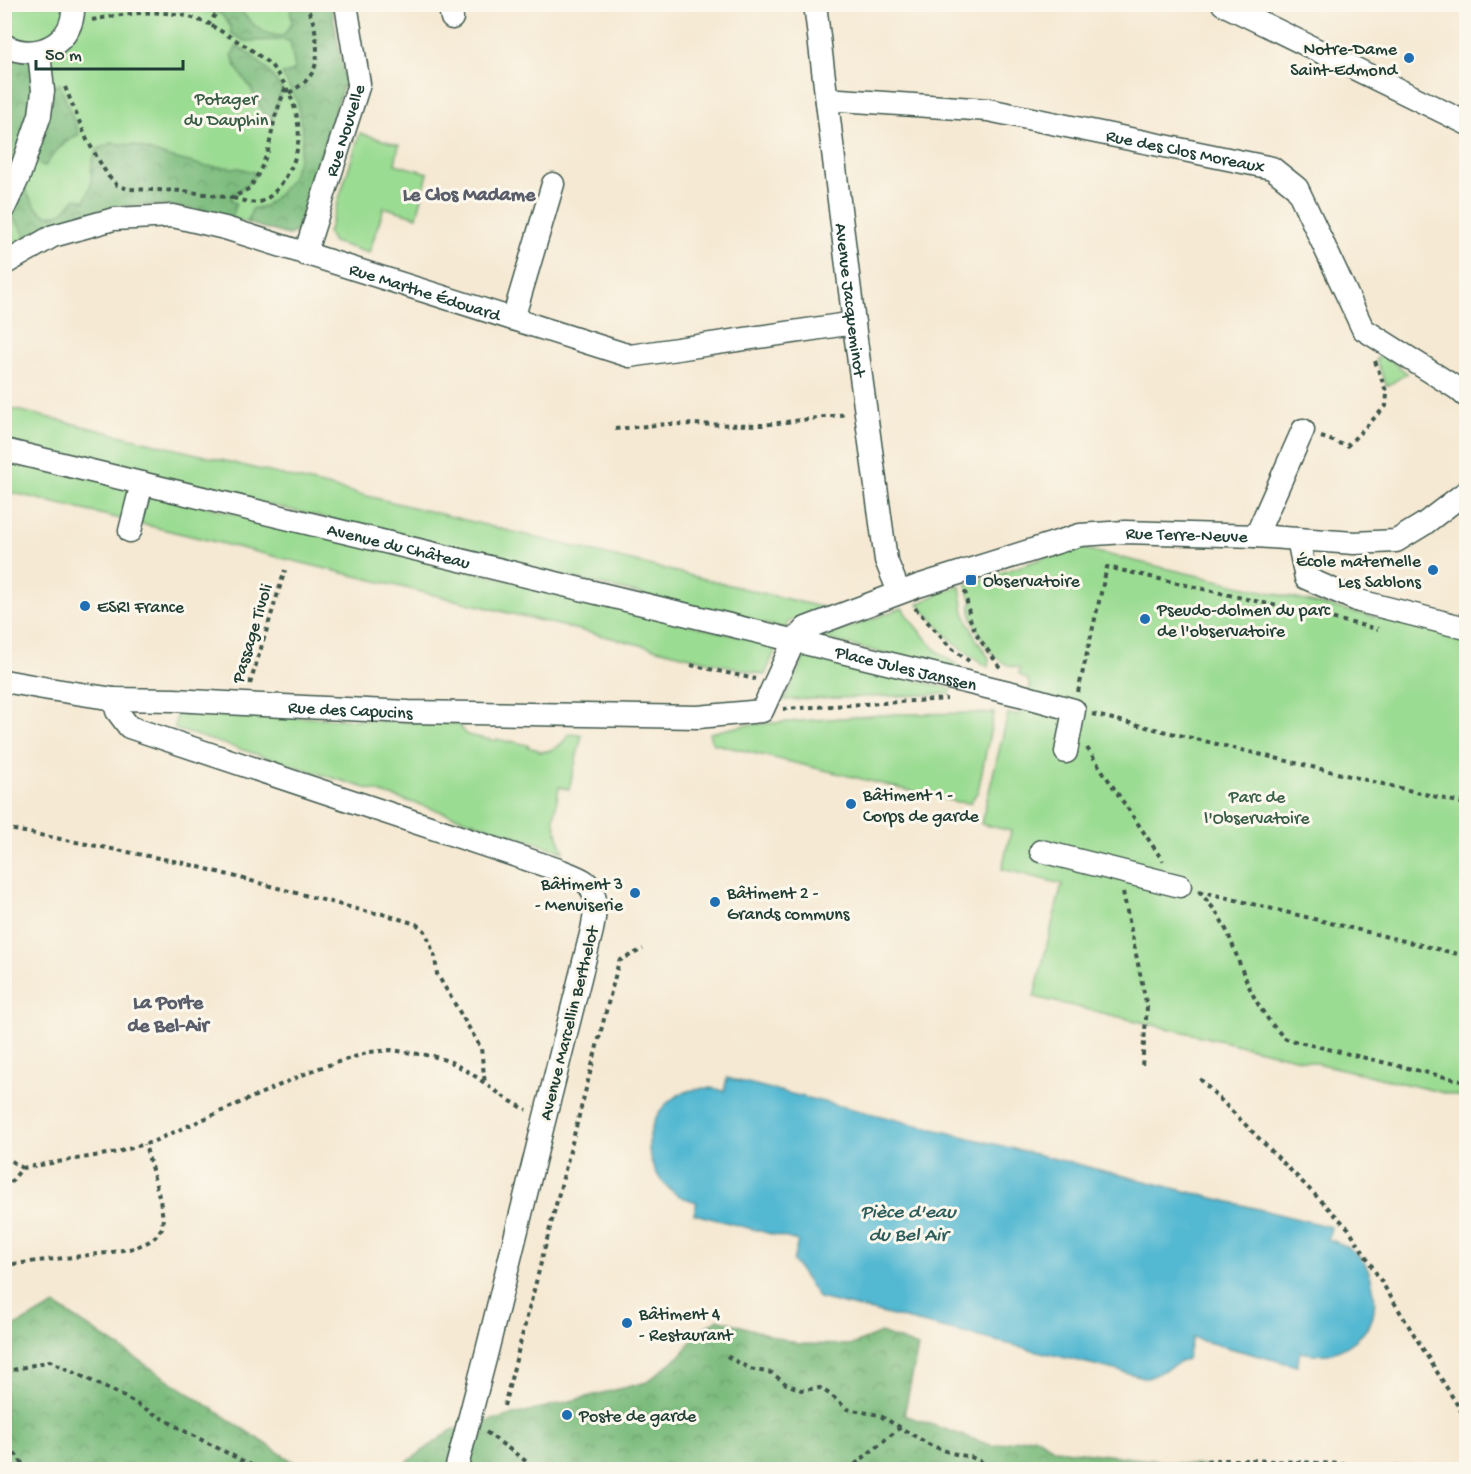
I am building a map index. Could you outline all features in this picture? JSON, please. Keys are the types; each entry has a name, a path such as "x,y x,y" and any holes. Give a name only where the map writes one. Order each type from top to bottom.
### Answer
{"street":[{"name":"Rue Nouvelle","path":"305,254 359,84 346,4"},
{"name":"Avenue Jacqueminot","path":"815,4 886,560 899,592"},
{"path":"1223,4 1467,123"},
{"path":"4,45 23,51 39,52 60,40 66,32 72,14"},
{"path":"4,208 12,173 40,115 43,91 39,52"},
{"name":"Rue des Clos Moreaux","path":"827,101 988,110 1272,168 1297,188 1363,329 1467,396"},
{"path":"513,319 553,184"},
{"name":"Rue Marthe Édouard","path":"4,264 53,236 114,219 173,216 225,228 630,356 854,323"},
{"path":"1256,536 1304,430"},
{"name":"Avenue du Château","path":"4,450 794,641"},
{"path":"130,531 142,483"},
{"name":"Rue Terre-Neuve","path":"899,592 1080,535 1125,532 1256,536 1354,543 1396,542 1467,492"},
{"path":"1298,539 1306,578 1359,601 1467,628"},
{"name":"Place Jules Janssen","path":"762,711 794,641 806,628 899,592"},
{"name":"Place Jules Janssen","path":"794,641 1074,710"},
{"name":"Rue des Capucins","path":"4,681 114,699 409,712 698,717 762,711"},
{"name":"Avenue Marcellin Berthelot","path":"114,699 117,711 129,727 562,871 585,882 593,892 596,910 592,930 456,1470"},
{"path":"1074,710 1076,749"},
{"path":"1041,850 1189,888"}],"path":[{"path":"209,24 222,4"},
{"path":"289,93 304,84 311,75 318,55 312,15 304,4"},
{"path":"61,79 87,140 108,177 117,185 128,189 184,191 262,202 274,193 286,178 295,158 300,135 294,102 271,65 249,48 209,24 187,16 157,12 72,14"},
{"path":"232,198 250,188 260,171 268,152 275,117 286,86"},
{"path":"1304,430 1347,446 1386,406 1388,394"},
{"path":"615,429 667,424 762,424 866,412"},
{"path":"1385,631 1107,567 1074,710 1467,804"},
{"name":"Passage Tivoli","path":"244,704 285,570"},
{"path":"965,571 964,586 970,619 978,637 1020,695"},
{"path":"899,592 951,648 970,662"},
{"path":"691,665 775,683"},
{"path":"762,711 948,699"},
{"path":"1076,749 1189,888 1219,917 1245,979 1274,1028 1286,1038 1467,1082"},
{"path":"4,828 184,863 416,924 425,931 435,957 437,974 481,1048 485,1084"},
{"path":"1189,888 1467,956"},
{"path":"1122,891 1147,1007 1142,1066"},
{"path":"504,1407 619,961 643,949"},
{"path":"4,1191 22,1168 118,1152 145,1144 316,1069 370,1052 391,1050 433,1056 458,1066 507,1099 544,1117"},
{"path":"1200,1079 1349,1229 1467,1419"},
{"path":"4,1265 134,1248 155,1236 162,1228 163,1218 145,1144"},
{"path":"4,1156 22,1168"},
{"path":"727,1356 750,1369 772,1373 786,1384 801,1389 820,1388 847,1409 879,1415 930,1445 971,1457 999,1470"},
{"path":"4,1372 50,1361 119,1394 261,1470"},
{"path":"468,1420 538,1470"},
{"path":"848,1470 901,1427"},
{"path":"4,1438 27,1470"},
{"path":"1144,1470 1213,1460 1411,1467"}],"green space":[{"name":"Potager du Dauphin","path":"4,5 331,5 345,81 296,232 288,235 204,210 177,205 151,204 126,206 77,217 5,248"},
{"path":"164,5 245,5 241,11 254,25 269,34 283,36 292,23 290,7 331,5 345,81 296,232 288,235 247,223 252,209 265,206 280,193 291,179 299,158 303,134 297,101 282,74 292,72 295,68 290,41 244,41 231,33 231,27 221,14 212,11 164,9"},
{"path":"237,46 262,65 282,89 272,121 263,112 250,87 237,69 232,55"},
{"path":"5,54 32,60 36,106 15,165 5,167"},
{"path":"60,84 79,134 60,147 45,166 32,161 46,89"},
{"path":"360,133 399,145 395,164 428,173 417,217 384,207 369,253 333,242 328,233"},
{"path":"112,143 133,145 204,166 239,168 257,173 247,185 232,195 231,201 236,203 232,219 176,207 127,206 78,216 26,237 17,222 7,214 23,185 37,209 42,213 55,215 62,212 76,198 85,201 91,185 92,162 98,149"},
{"path":"1382,354 1407,373 1389,385 1386,385 1376,359"},
{"path":"5,407 825,608 788,622 785,629 5,441"},
{"path":"5,457 777,646 765,675 5,491"},
{"name":"Parc de l'Observatoire","path":"1075,547 1466,636 1466,1098 1034,997 1062,884 1002,869 1011,831 981,824 1008,714 1017,715 1026,708 1029,709 1030,688 1028,680 1019,674 1020,668 1000,661 983,642 972,618 971,604 974,602 966,585"},
{"path":"960,586 964,612 976,639 989,658 988,667 949,638 918,604"},
{"path":"902,608 936,650 959,667 956,671 821,638"},
{"path":"806,654 952,689 950,694 784,700"},
{"path":"176,712 458,724 467,735 528,745 539,752 556,748 569,734 582,735 569,789 559,787 554,819 564,852 175,729"},
{"path":"994,713 978,791 970,803 957,802 712,743 709,733 746,725 897,714"},
{"path":"55,1305 304,1469 5,1469 5,1331"},
{"path":"718,1319 799,1344 852,1345 881,1333 918,1347 904,1415 993,1446 1034,1436 1055,1449 1218,1469 396,1470 452,1430 647,1382 681,1355 698,1332"}],"water":[{"name":"Pièce d'eau du Bel Air","path":"727,1078 1331,1227 1328,1239 1350,1249 1361,1258 1367,1267 1374,1294 1373,1316 1366,1329 1349,1345 1328,1354 1300,1352 1297,1366 1192,1338 1187,1359 1148,1378 819,1298 793,1261 798,1241 694,1214 697,1202 676,1194 661,1180 652,1163 649,1145 652,1128 660,1112 672,1099 689,1091 710,1088 724,1091"}],"place":[{"name":"Notre-Dame Saint-Edmond","path":"1409,58"},
{"name":"École maternelle Les Sablons","path":"1433,570"},
{"name":"Observatoire","path":"971,580"},
{"name":"ESRI France","path":"85,606"},
{"name":"Pseudo-dolmen du parc de l'observatoire","path":"1145,619"},
{"name":"Bâtiment 1 - Corps de garde","path":"851,804"},
{"name":"Bâtiment 3 - Menuiserie","path":"635,893"},
{"name":"Bâtiment 2 - Grands communs","path":"715,902"},
{"name":"Bâtiment 4 - Restaurant","path":"627,1323"},
{"name":"Poste de garde","path":"567,1415"}],"district":[{"name":"Le Clos Madame","path":"469,193"},
{"name":"La Porte de Bel-Air","path":"168,1012"}]}
